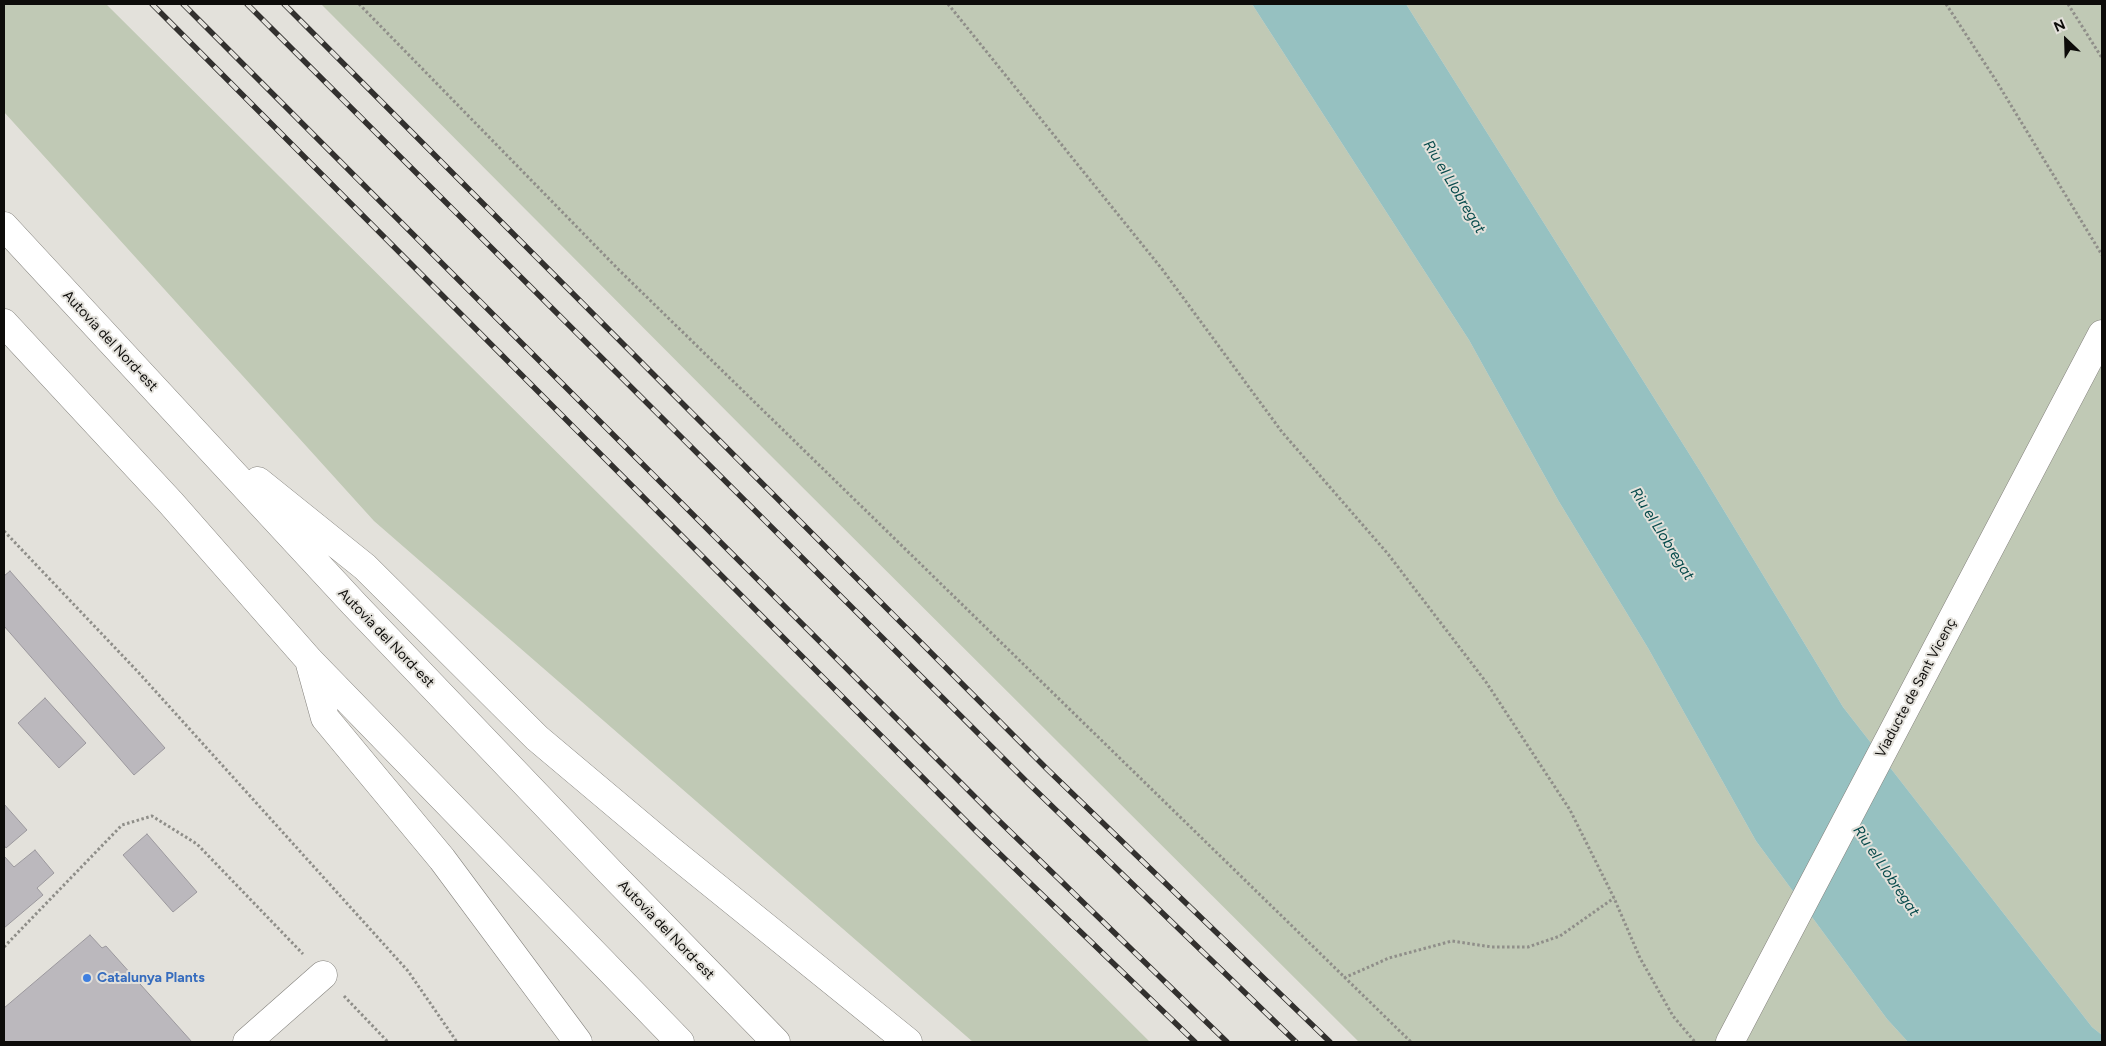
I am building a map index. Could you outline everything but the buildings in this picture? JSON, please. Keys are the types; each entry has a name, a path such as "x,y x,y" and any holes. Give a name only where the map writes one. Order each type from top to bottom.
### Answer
{"main road":[{"name":"Autovia del Nord-est","path":"4,226 181,419 509,767 776,1042"},
{"path":"4,323 171,502 309,660 680,1042"},
{"name":"Viaducte de Sant Vicenç","path":"1730,1042 2102,334"},
{"path":"181,419 365,567 537,738 677,856 908,1042"},
{"path":"309,660 325,718 442,859 578,1042"},
{"path":"247,1042 323,975"}],"path":[{"path":"359,4 618,269 1411,1042"},
{"path":"948,4 1162,269 1282,432 1388,554 1486,682 1570,810 1614,898 1640,958 1673,1016 1695,1042"},
{"path":"1946,4 2102,255"},
{"path":"2068,4 2102,58"},
{"path":"4,531 139,673 408,971 457,1042"},
{"path":"4,947 122,825 152,816 197,844 388,1042"},
{"path":"1344,978 1388,958 1452,941 1492,947 1528,947 1560,936 1614,898"}],"green space":[{"path":"4,4 106,4 1150,1042 973,1042 374,521 4,112"},
{"path":"321,4 1252,4 1469,340 1558,500 1648,648 1756,841 1887,1019 1908,1042 1359,1042"},
{"path":"1406,4 2102,4 2102,1035 2092,1027 1843,707 1700,471"}],"water":[{"name":"Riu el Llobregat","path":"1252,4 1406,4 1700,471 1843,707 2092,1027 2102,1035 2102,1042 1908,1042 1887,1019 1756,841 1648,648 1558,500 1469,340"}],"railway":[{"path":"152,4 977,832 1195,1042"},
{"path":"183,4 993,815 1227,1042"},
{"path":"247,4 1029,784 1296,1042"},
{"path":"284,4 1048,770 1330,1042"}],"place":[{"name":"Catalunya Plants","path":"87,978"}]}
